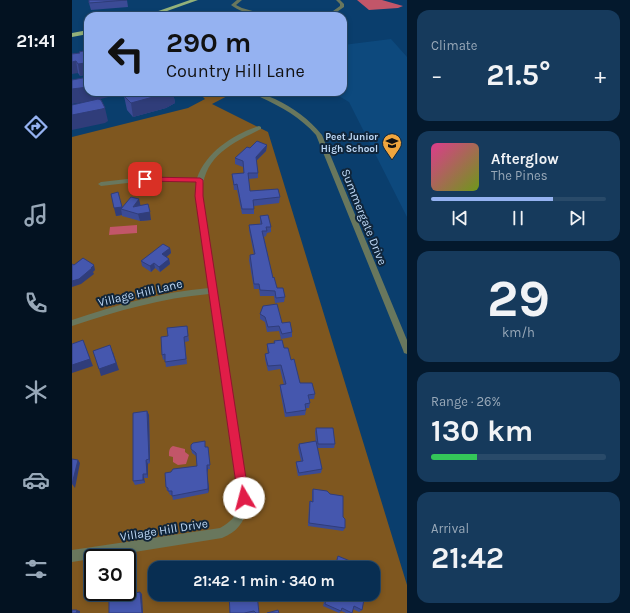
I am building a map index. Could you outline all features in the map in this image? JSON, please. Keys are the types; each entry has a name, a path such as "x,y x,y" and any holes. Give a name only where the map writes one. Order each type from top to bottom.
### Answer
{"main road":[{"path":"159,12 195,0"},
{"path":"72,35 84,33"}],"street":[{"path":"240,0 233,5 240,9 252,12"},
{"path":"334,12 342,7 342,4 338,0"},
{"name":"Summergate Drive","path":"262,96 288,107 307,121 319,136 407,350"},
{"name":"Village Hill Drive","path":"72,556 222,533 234,526 242,514 244,498 199,196 200,180 209,161 217,153 237,139 259,128"},
{"path":"101,184 145,179 200,180"},
{"name":"Village Hill Lane","path":"72,322 134,304 173,296 214,291"}],"shaded area":[{"path":"357,0 382,0 403,6 398,8 369,10"},
{"name":"Peet Junior High School","path":"391,39 407,57 407,217 349,102 339,96 347,96 347,44"},
{"path":"202,96 227,96 212,104 268,132 407,585 407,613 72,613 72,137 188,108 205,99"},
{"path":"137,225 137,233 109,235 110,227"},
{"path":"173,446 185,449 185,452 189,455 186,464 178,465 173,462 173,457 169,456 170,450"}],"building":[{"path":"89,0 127,0 89,3"},
{"path":"84,51 84,63 78,64 76,61 72,62 72,54 80,53 79,52"},
{"path":"84,78 84,88 72,89 72,80"},
{"path":"124,96 157,96 131,103"},
{"path":"98,99 101,100 105,108 72,115 72,105"},
{"path":"257,141 267,145 256,157 258,173 248,173 250,191 278,189 280,197 253,200 254,209 242,209 237,184 234,185 232,174 244,173 243,161 235,158 247,147 250,148"},
{"path":"118,192 122,207 114,208 111,194"},
{"path":"131,197 139,199 133,207 148,204 150,212 138,214 121,209"},
{"path":"268,215 271,227 266,227 267,231 262,231 273,278 274,277 277,288 283,288 285,297 276,298 275,291 260,290 259,284 254,284 250,255 255,254 249,225 262,224 260,216"},
{"path":"163,244 170,248 162,254 169,259 159,267 154,263 150,266 141,261"},
{"path":"83,258 94,265 79,279 72,281 72,264 74,265"},
{"path":"277,304 282,323 290,322 292,332 282,334 279,326 268,327 265,317 260,314 263,306"},
{"path":"187,326 188,336 184,337 186,359 165,362 165,354 162,355 161,337 168,336 167,328"},
{"path":"83,340 90,359 72,365 72,344"},
{"path":"282,340 284,348 288,348 291,360 294,359 300,383 312,383 315,394 308,395 310,403 305,404 306,410 286,413 280,385 286,384 281,365 268,366 265,354 269,353 267,344"},
{"path":"110,345 116,363 99,369 93,351"},
{"path":"147,411 149,459 146,460 147,474 143,474 143,480 133,481 133,413"},
{"path":"316,428 333,428 335,444 318,444"},
{"path":"205,441 205,447 208,447 210,465 207,465 208,489 172,496 172,491 168,491 168,488 166,487 165,473 171,472 173,469 197,466 196,453 191,449 191,445 193,443"},
{"path":"316,441 322,469 299,473 296,462 303,461 299,444"},
{"path":"72,459 78,460 72,484"},
{"path":"313,489 327,491 330,494 343,496 343,517 345,519 345,528 309,523 310,501 313,502"},
{"path":"338,556 350,561 337,561"},
{"path":"140,592 142,613 109,613 109,601 136,601 136,593"},
{"path":"229,601 258,601 259,613 254,611 230,613"},
{"path":"326,601 364,601 362,610 354,606 352,613 342,608 341,611 325,604"},
{"path":"72,610 77,610 76,613 72,613"},
{"path":"278,610 279,613 267,613"}],"place":[{"name":"Peet Junior High School","path":"392,160"}],"route":[{"path":"145,179 200,180 199,196 244,498"}]}
